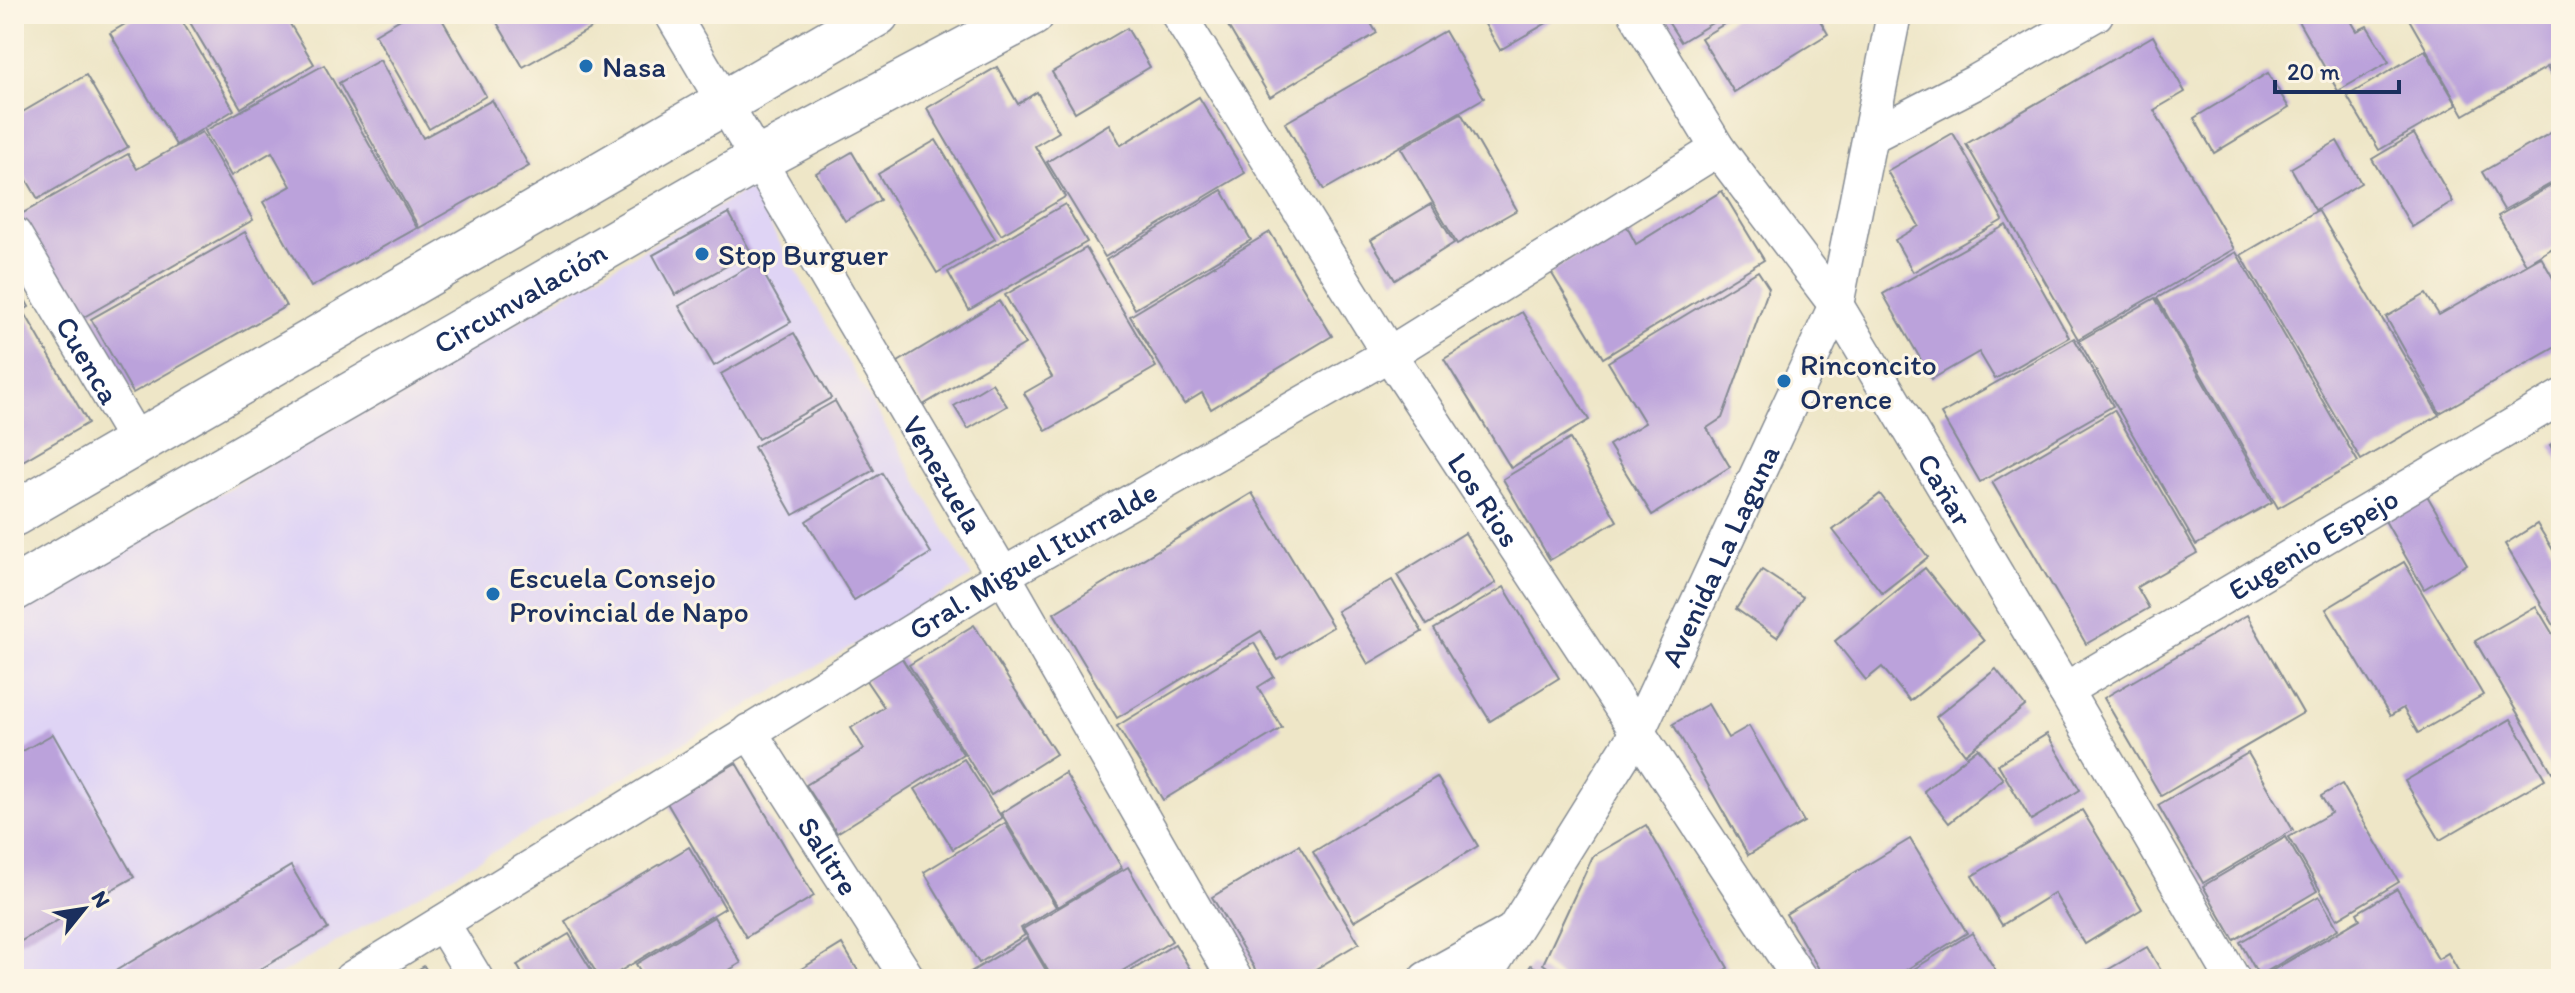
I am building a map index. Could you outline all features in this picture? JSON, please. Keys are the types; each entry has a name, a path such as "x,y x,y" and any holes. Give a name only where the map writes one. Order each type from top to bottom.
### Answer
{"main road":[{"path":"14,514 877,14"},
{"name":"Circunvalación","path":"14,589 759,159 1032,14"}],"street":[{"name":"Venezuela","path":"672,14 1003,575 1235,979"},
{"name":"Los Rios","path":"1178,14 1389,354 1800,979"},
{"name":"Cañar","path":"1636,14 1718,149 1836,305 2233,979"},
{"name":"Avenida La Laguna","path":"1483,979 1638,731 1836,305 1894,14"},
{"path":"1871,136 1974,83 2096,14"},
{"name":"Gral. Miguel Iturralde","path":"351,979 1003,575 1389,354 1718,149"},
{"name":"Cuenca","path":"14,234 137,442"},
{"name":"Eugenio Espejo","path":"2065,690 2561,397"},
{"name":"Salitre","path":"749,731 908,979"},
{"path":"442,923 476,979"},
{"name":"Avenida La Laguna","path":"1426,979 1513,931"}],"shaded area":[{"name":"Escuela Consejo Provincial de Napo","path":"749,189 972,577 272,979 14,979 14,612"}],"building":[{"path":"142,14 178,14 234,110 176,145 110,33"},
{"path":"185,14 284,14 314,64 241,108"},
{"path":"409,14 439,14 486,96 429,129 375,34"},
{"path":"492,14 616,14 523,67"},
{"path":"1221,14 1365,14 1377,33 1270,97"},
{"path":"1479,14 1562,14 1500,50"},
{"path":"1663,14 1727,14 1681,42"},
{"path":"1741,14 1816,14 1828,34 1734,92 1701,38"},
{"path":"2294,14 2347,14 2357,31 2367,26 2389,62 2338,91"},
{"path":"2406,14 2561,14 2561,59 2464,115"},
{"path":"1127,28 1150,67 1075,112 1052,72"},
{"path":"1445,31 1484,98 1324,190 1285,123"},
{"path":"2153,36 2185,92 2154,110 2234,249 2078,339 1966,144"},
{"path":"2425,50 2457,105 2379,150 2347,96"},
{"path":"380,60 423,138 492,100 529,166 419,228 339,83"},
{"path":"2561,62 2561,91 2548,69"},
{"path":"324,65 417,228 311,287 263,202 291,186 272,152 231,176 205,131"},
{"path":"997,67 1018,104 1037,92 1059,132 1035,146 1065,197 1001,235 927,108"},
{"path":"2268,73 2289,108 2214,153 2194,118"},
{"path":"86,75 128,147 38,199 14,158 14,117"},
{"path":"1199,97 1245,173 1105,257 1047,162 1109,124 1121,145"},
{"path":"1461,113 1517,210 1457,244 1401,148"},
{"path":"2561,127 2561,178 2504,210 2482,172"},
{"path":"202,132 253,220 77,321 18,216 128,154 137,169"},
{"path":"1953,133 2003,220 1913,272 1895,240 1919,226 1887,171"},
{"path":"2414,134 2453,202 2412,227 2372,159"},
{"path":"936,140 995,239 937,273 878,174"},
{"path":"2337,141 2361,183 2315,210 2291,168"},
{"path":"852,152 880,200 845,221 816,173"},
{"path":"2561,180 2561,243 2526,264 2498,216"},
{"path":"1222,190 1251,240 1135,309 1106,260"},
{"path":"1722,191 1764,260 1603,358 1551,272 1626,225 1636,244"},
{"path":"1065,204 1087,242 969,310 948,272"},
{"path":"1431,204 1454,243 1395,280 1371,240"},
{"path":"2318,210 2439,415 2361,460 2241,255"},
{"name":"Stop Burguer","path":"729,213 751,252 675,295 653,255"},
{"path":"2006,225 2069,337 1995,379 1979,352 1932,379 1883,294"},
{"path":"245,232 286,306 133,393 91,319"},
{"path":"1270,232 1332,336 1211,409 1202,393 1184,404 1130,316"},
{"path":"1086,248 1156,367 1046,431 1024,393 1052,377 1005,295"},
{"path":"2236,252 2358,462 2278,508 2157,298"},
{"path":"2541,257 2561,292 2561,344 2440,413 2386,317 2426,294 2439,315"},
{"path":"757,262 791,322 714,366 679,306"},
{"path":"1758,271 1769,288 1722,418 1707,428 1730,467 1652,515 1609,445 1645,423 1608,362"},
{"path":"14,280 29,307 14,316"},
{"path":"2155,298 2272,502 2196,545 2079,341"},
{"path":"999,301 1025,344 923,405 898,362"},
{"path":"1522,312 1589,420 1511,468 1444,359"},
{"path":"26,315 88,423 14,466 14,321"},
{"path":"794,333 831,398 758,439 721,374"},
{"path":"2074,338 2113,406 1980,482 1941,414"},
{"path":"992,383 1007,406 968,429 954,406"},
{"path":"835,401 874,470 793,515 754,447"},
{"path":"2114,410 2197,553 2137,587 2149,608 2086,644 1992,482"},
{"path":"1570,439 1617,521 1550,560 1503,479"},
{"path":"2561,439 2561,465 2550,445"},
{"path":"882,473 931,553 854,600 806,521"},
{"path":"2425,492 2467,564 2424,589 2383,517"},
{"path":"1252,493 1333,627 1278,660 1261,631 1117,718 1054,613"},
{"path":"1880,494 1928,557 1882,593 1833,530"},
{"path":"2537,524 2561,563 2561,623 2555,627 2505,544"},
{"path":"1465,533 1496,583 1427,625 1397,575"},
{"path":"2404,562 2483,695 2418,733 2403,708 2390,716 2326,609"},
{"path":"1925,568 1984,641 1910,701 1882,667 1866,680 1835,641"},
{"path":"1762,570 1803,597 1777,637 1736,609"},
{"path":"1392,580 1422,632 1368,664 1337,611"},
{"path":"1504,587 1559,678 1490,721 1434,629"},
{"path":"2536,606 2561,648 2561,766 2552,772 2475,641"},
{"path":"2247,615 2303,713 2161,796 2104,698"},
{"path":"974,625 1056,754 991,795 909,665"},
{"path":"1254,643 1274,677 1258,687 1282,728 1163,800 1117,726"},
{"path":"901,657 963,754 837,833 806,785 864,749 851,728 884,707 865,679"},
{"path":"1996,669 2025,706 1965,754 1936,717"},
{"path":"1708,704 1728,738 1749,726 1804,822 1748,855 1673,724"},
{"path":"2511,719 2545,779 2440,840 2405,781"},
{"path":"53,734 134,877 14,945 14,756"},
{"path":"2047,734 2080,790 2031,820 1998,764"},
{"path":"1978,748 2003,779 1949,823 1924,791"},
{"path":"2248,753 2293,830 2203,883 2158,805"},
{"path":"964,759 1002,818 953,849 915,789"},
{"path":"736,763 814,896 746,937 667,803"},
{"path":"1065,773 1122,868 1058,907 1001,813"},
{"path":"1437,777 1478,846 1354,921 1313,852"},
{"path":"2342,784 2399,882 2337,919 2289,837 2331,813 2321,796"},
{"path":"2082,810 2142,909 2085,944 2054,893 2002,925 1972,876"},
{"path":"1005,823 1056,907 1021,928 1025,935 979,963 924,872"},
{"path":"1646,825 1728,968 1709,979 1564,979 1543,964 1593,856"},
{"path":"2286,837 2317,891 2234,940 2203,886"},
{"path":"1910,839 1967,933 1891,979 1825,979 1786,914"},
{"path":"1299,845 1359,943 1299,979 1261,979 1212,897"},
{"path":"689,847 725,908 607,979 600,979 565,921"},
{"path":"291,866 328,929 244,979 102,979"},
{"path":"1128,867 1172,941 1109,979 1053,979 1023,929"},
{"path":"2397,889 2438,959 2448,953 2463,979 2264,979 2263,976 2360,919 2357,913"},
{"path":"2319,896 2338,929 2259,976 2240,942"},
{"path":"714,917 741,963 714,979 645,979 636,964"},
{"path":"1972,933 2001,979 1898,979"},
{"path":"569,934 597,979 525,979 517,965"},
{"path":"1027,938 1051,979 959,979"},
{"path":"842,944 863,979 785,979"},
{"path":"1175,944 1196,979 1118,979"},
{"path":"2147,947 2166,979 2092,979"},
{"path":"1531,965 1554,979 1522,979"},
{"path":"424,966 432,979 402,979"}],"place":[{"name":"Nasa","path":"586,66"},
{"name":"Stop Burguer","path":"702,254"},
{"name":"Rinconcito Orence","path":"1784,381"},
{"name":"Escuela Consejo Provincial de Napo","path":"493,594"}]}
